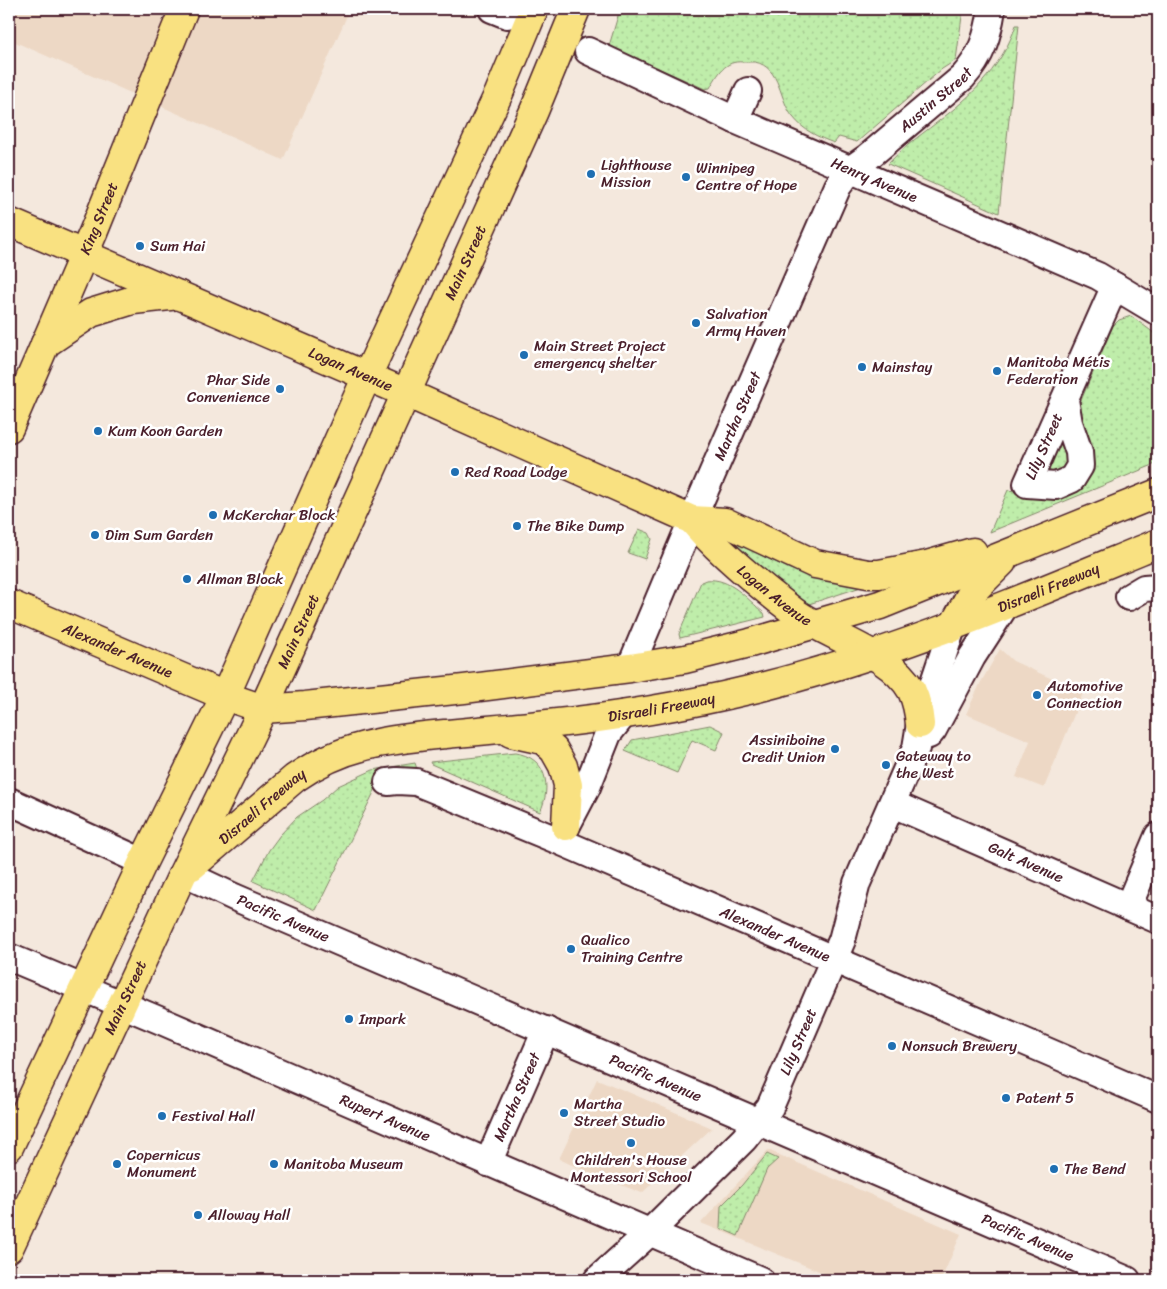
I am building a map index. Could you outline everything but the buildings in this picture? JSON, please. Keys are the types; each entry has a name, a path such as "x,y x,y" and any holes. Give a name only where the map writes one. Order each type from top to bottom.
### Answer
{"main road":[{"name":"King Street","path":"9,428 84,254 184,9"},
{"path":"9,1147 143,862 225,696 367,376 499,93 534,9"},
{"name":"Main Street","path":"9,1246 183,873 262,709 534,111 576,9"},
{"name":"Logan Avenue","path":"9,222 406,393 692,520 725,522 815,564 868,574 900,570 927,565 1102,517"},
{"path":"45,344 71,325 98,310 133,300 180,295"},
{"path":"225,696 262,709 464,689 630,668 685,659 750,643 880,605 1158,494"},
{"name":"Logan Avenue","path":"692,520 709,541 777,598 814,625 871,654 892,668 911,690 917,704 918,736"},
{"name":"Disraeli Freeway","path":"183,873 295,778 312,766 358,747 390,739 624,714 687,704 750,690 792,679 952,628 1151,544"},
{"path":"952,628 972,591 1008,555"},
{"name":"Alexander Avenue","path":"9,604 225,696"},
{"path":"493,729 543,740 554,750 563,766 568,786 563,834"}],"street":[{"name":"Austin Street","path":"851,169 972,68 983,49 992,9"},
{"name":"Henry Avenue","path":"588,51 736,120 1098,276 1158,312"},
{"path":"736,120 748,91"},
{"name":"Martha Street","path":"630,668 692,520 822,222 838,186 851,169"},
{"name":"Lily Street","path":"1064,400 1115,286"},
{"path":"1129,597 1144,588 1158,587"},
{"name":"Lily Street","path":"918,736 933,730 972,657 1005,606"},
{"name":"Lily Street","path":"597,1280 650,1233 759,1122 770,1108 842,940 857,883 892,804 918,736 952,628"},
{"path":"563,834 587,788 608,734 624,714"},
{"name":"Alexander Avenue","path":"388,782 416,782 563,834 834,959 1158,1099"},
{"path":"9,801 143,862"},
{"name":"Galt Avenue","path":"892,804 1158,920"},
{"path":"1128,907 1158,836"},
{"name":"Pacific Avenue","path":"183,873 234,897 1128,1280"},
{"name":"Rupert Avenue","path":"9,957 760,1280"},
{"name":"Martha Street","path":"488,1163 546,1030"}],"shaded area":[{"path":"9,9 350,9 283,160 15,42 9,54"},
{"path":"1000,649 1013,661 1083,693 1044,788 1016,777 1030,741 966,714 981,682"},
{"name":"Children's House Montessori School","path":"597,1079 712,1128 642,1193 587,1172 559,1159"},
{"path":"768,1150 961,1234 941,1280 841,1280 701,1223"}],"green space":[{"path":"620,9 963,9 956,60 942,69 857,142 839,137 834,143 812,133 797,122 788,110 775,77 764,65 755,62 731,63 719,73 710,88 705,89 609,46"},
{"path":"1016,25 1019,25 999,213 888,164 908,145 967,98 996,65"},
{"path":"1131,316 1158,336 1158,463 990,532 1008,490 1046,495 1084,439 1079,405 1113,326 1119,320"},
{"path":"1059,430 1071,467 1055,474 1048,470 1045,463"},
{"path":"639,529 649,533 652,539 645,559 628,553"},
{"path":"723,537 790,569 864,586 806,605"},
{"path":"706,580 723,582 738,590 764,613 765,617 680,638 679,634 701,582"},
{"path":"710,725 724,732 716,750 692,740 677,773 625,751 632,740"},
{"path":"515,753 534,760 544,775 546,793 540,812 430,762"},
{"path":"415,763 417,769 380,780 316,910 253,881 269,850 280,835 297,817 322,800 338,786 373,770"},
{"path":"767,1154 778,1159 767,1169 738,1236 720,1228 721,1206 742,1185"}],"place":[{"name":"Lighthouse Mission","path":"591,174"},
{"name":"Winnipeg Centre of Hope","path":"686,177"},
{"name":"Sum Hai","path":"140,246"},
{"name":"Salvation Army Haven","path":"696,323"},
{"name":"Main Street Project emergency shelter","path":"524,355"},
{"name":"Mainstay","path":"862,367"},
{"name":"Manitoba Métis Federation","path":"997,371"},
{"name":"Phar Side Convenience","path":"280,389"},
{"name":"Kum Koon Garden","path":"98,431"},
{"name":"Red Road Lodge","path":"455,472"},
{"name":"McKerchar Block","path":"213,515"},
{"name":"The Bike Dump","path":"517,526"},
{"name":"Dim Sum Garden","path":"95,535"},
{"name":"Allman Block","path":"187,579"},
{"name":"Automotive Connection","path":"1037,695"},
{"name":"Assiniboine Credit Union","path":"835,749"},
{"name":"Gateway to the West","path":"886,765"},
{"name":"Qualico Training Centre","path":"571,949"},
{"name":"Impark","path":"349,1019"},
{"name":"Nonsuch Brewery","path":"892,1046"},
{"name":"Patent 5","path":"1006,1098"},
{"name":"Martha Street Studio","path":"564,1113"},
{"name":"Festival Hall","path":"162,1116"},
{"name":"Children's House Montessori School","path":"631,1143"},
{"name":"Copernicus Monument","path":"117,1164"},
{"name":"Manitoba Museum","path":"274,1164"},
{"name":"The Bend","path":"1054,1169"},
{"name":"Alloway Hall","path":"198,1215"}]}
